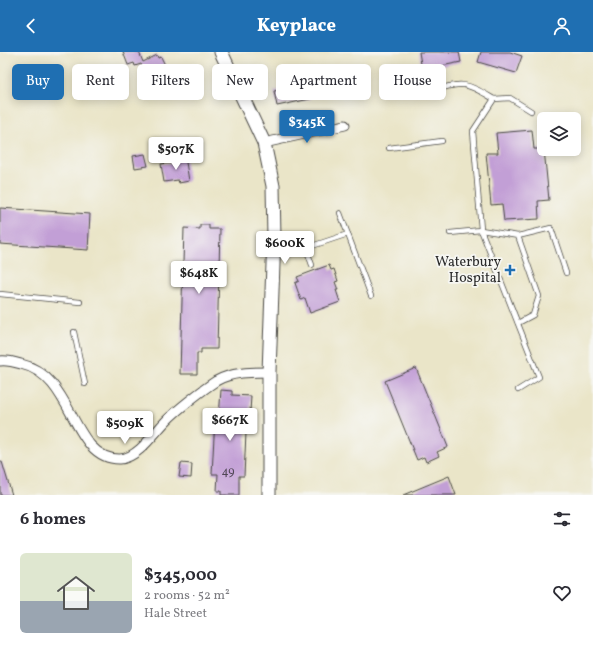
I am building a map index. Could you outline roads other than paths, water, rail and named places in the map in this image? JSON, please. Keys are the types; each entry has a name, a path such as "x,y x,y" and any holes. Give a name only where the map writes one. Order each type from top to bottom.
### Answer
{"main road":[{"path":"221,52 264,143 273,186 274,236 269,372 269,495"}],"street":[{"path":"264,143 345,125"},
{"path":"0,361 32,366 49,379 65,401 87,443 104,457 122,459 143,447 166,421 217,381 243,373 269,372"}],"lane":[{"path":"446,86 451,84 470,85 494,99 510,98 531,111"},
{"path":"494,99 473,131 481,230 540,377 518,390"},
{"path":"389,148 442,141"},
{"path":"340,213 372,296"},
{"path":"450,233 481,230 518,236 551,228 566,273"},
{"path":"312,265 306,248 348,234"},
{"path":"518,236 540,296 533,315 518,323"},
{"path":"0,294 80,302"},
{"path":"74,332 85,384"}],"place":[{"name":"Waterbury Hospital","path":"510,270"}]}
